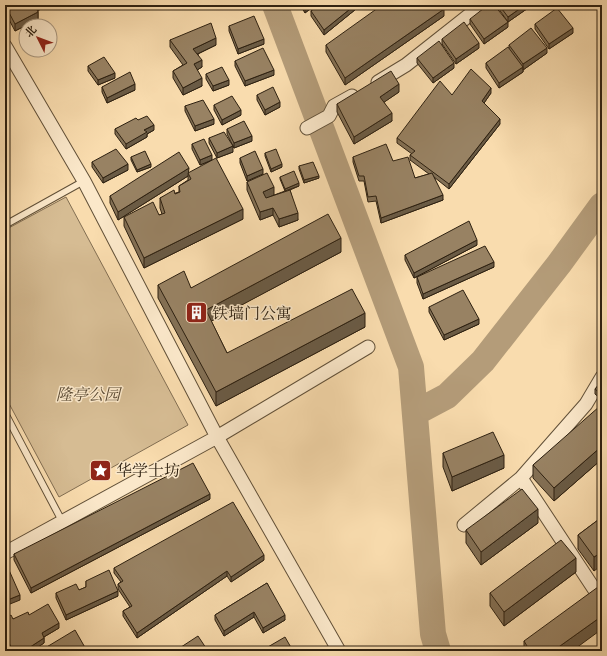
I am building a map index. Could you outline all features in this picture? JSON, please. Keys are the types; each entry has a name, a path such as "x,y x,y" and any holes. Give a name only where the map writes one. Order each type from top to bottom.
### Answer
{"street":[{"path":"307,128 329,116 334,106 406,65 482,5"},
{"path":"5,46 84,181 217,437 339,651"},
{"path":"5,553 217,437 368,348"},
{"path":"464,525 521,478 586,404 602,377"},
{"path":"586,404 597,413"},
{"path":"521,478 602,601"}],"lane":[{"path":"5,225 84,181"},
{"path":"5,413 62,522"}],"green space":[{"name":"隆亭公园","path":"66,197 188,425 59,497 5,396 5,230"}],"building":[{"path":"5,5 35,5 38,12 26,18 18,18 18,22 15,24"},
{"path":"319,5 355,5 324,30 311,11"},
{"path":"382,5 441,5 444,9 345,78 326,45"},
{"path":"488,5 494,5 508,22 484,39 470,19"},
{"path":"499,5 525,5 508,17"},
{"path":"557,8 573,28 549,44 535,24"},
{"path":"254,16 264,39 238,49 229,26"},
{"path":"464,22 479,43 456,59 442,39"},
{"path":"211,23 216,38 193,49 202,60 194,64 202,78 183,88 173,71 187,63 170,40"},
{"path":"531,28 547,48 523,64 509,45"},
{"path":"439,41 454,63 433,78 417,58"},
{"path":"508,47 523,67 499,83 486,63"},
{"path":"263,48 274,70 245,81 235,61"},
{"path":"104,57 115,73 98,80 88,66"},
{"path":"222,67 229,80 213,86 206,74"},
{"path":"471,69 491,88 482,101 500,119 449,184 410,155 415,151 397,138 440,81 452,95"},
{"path":"391,71 399,84 380,97 392,113 354,137 337,104"},
{"path":"130,72 135,84 107,98 102,87"},
{"path":"273,87 280,102 265,110 257,95"},
{"path":"232,96 241,110 222,120 214,105"},
{"path":"203,100 214,119 195,126 185,106"},
{"path":"147,116 154,125 144,130 147,132 126,144 115,129 136,118 138,120"},
{"path":"244,121 252,136 234,143 227,129"},
{"path":"224,132 233,146 217,153 209,138"},
{"path":"204,139 212,155 200,160 192,144"},
{"path":"386,144 393,161 408,157 415,178 432,173 443,195 381,218 376,196 368,197 364,176 359,176 353,157"},
{"path":"116,149 128,164 103,178 92,162"},
{"path":"276,149 282,164 271,169 265,153"},
{"path":"145,151 151,164 137,170 131,157"},
{"path":"255,151 263,169 247,176 240,158"},
{"path":"179,152 189,168 118,212 110,196"},
{"path":"216,158 243,209 144,258 124,217 153,202 159,215 165,213 160,198 174,190 175,194 180,192 179,186 191,179 188,173"},
{"path":"313,162 319,176 304,180 299,166"},
{"path":"294,171 299,183 285,189 280,177"},
{"path":"267,173 274,187 263,192 266,198 290,190 298,213 279,219 273,208 260,212 247,182"},
{"name":"铁墙门公寓","path":"328,214 341,238 206,310 227,353 352,289 365,313 216,392 158,285 184,271 191,288"},
{"path":"469,221 477,240 414,273 405,255"},
{"path":"485,246 494,262 423,294 417,277"},
{"path":"463,290 479,319 444,335 429,307"},
{"path":"602,381 602,395 595,389"},
{"path":"600,406 602,409 602,446 554,488 533,465"},
{"path":"493,432 504,455 452,477 443,453"},
{"path":"193,463 210,494 31,588 14,554"},
{"path":"522,489 538,509 481,552 466,530"},
{"path":"233,502 264,555 231,577 227,571 137,633 123,611 132,606 118,584 123,581 114,568"},
{"path":"602,517 602,552 594,557 578,535"},
{"path":"561,540 576,558 504,612 490,593"},
{"path":"5,561 20,595 5,601"},
{"path":"109,570 118,591 66,615 56,593 76,584 79,590 86,587 86,581"},
{"path":"267,583 285,615 263,628 254,612 224,631 215,615"},
{"path":"598,587 602,593 602,616 553,651 530,651 524,641"},
{"path":"48,604 59,623 42,633 44,638 24,651 14,651 5,637 5,619 11,615 13,619 28,612 29,615"},
{"path":"75,630 87,651 40,651"},
{"path":"198,636 208,651 175,651"},
{"path":"285,637 293,651 261,651"}],"waterway":[{"path":"275,5 411,367 433,634 438,651"},
{"path":"415,413 447,396 483,361 559,264 602,205"}],"place":[{"name":"铁墙门公寓","path":"196,313"},
{"name":"华学士坊","path":"100,470"}]}
